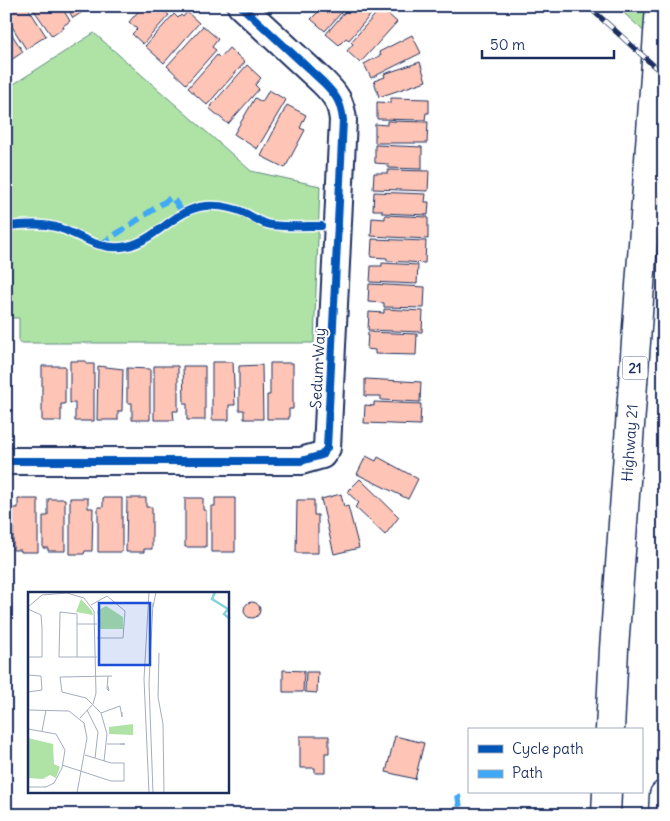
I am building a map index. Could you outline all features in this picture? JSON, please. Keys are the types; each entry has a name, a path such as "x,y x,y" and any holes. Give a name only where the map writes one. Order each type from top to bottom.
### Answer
{"main road":[{"name":"Highway 21","path":"610,728 614,649 660,6"},
{"path":"606,815 607,794"},
{"path":"663,815 664,794"}],"street":[{"name":"Sedum Way","path":"6,461 301,461 322,455 327,448 343,130 342,107 334,93 241,6"}],"green space":[{"path":"616,6 650,6 650,37"},
{"path":"94,33 251,171 320,186 314,343 19,343 19,318 6,318 6,89"}],"building":[{"path":"6,6 27,6 46,36 26,49 6,17"},
{"path":"31,6 61,6 70,21 63,26 64,28 52,36"},
{"path":"66,6 92,6 73,18"},
{"path":"143,6 169,6 164,11 169,15 143,44 132,34 137,29 129,22"},
{"path":"299,6 311,6 305,12"},
{"path":"318,6 347,6 325,31 311,19 318,12 315,10"},
{"path":"350,6 378,6 349,40 346,38 339,45 326,34"},
{"path":"381,8 397,22 360,63 347,51 353,44 351,42"},
{"path":"187,12 199,23 164,63 145,46 174,14 178,18 181,15 183,17"},
{"path":"6,25 23,52 11,60 9,58 6,60"},
{"path":"203,26 218,39 212,47 216,50 186,84 167,66"},
{"path":"412,35 421,53 371,78 364,64 381,55 379,52"},
{"path":"229,48 245,62 207,105 188,88 217,55 220,58"},
{"path":"420,62 426,81 379,97 374,81 385,77 384,74"},
{"path":"247,65 261,78 255,85 259,89 228,124 209,108"},
{"path":"269,90 286,100 257,149 234,134 255,98 262,102"},
{"path":"391,98 429,99 429,113 426,113 425,120 377,119 377,102 391,103"},
{"path":"287,105 306,115 300,128 305,130 285,168 261,156"},
{"path":"387,121 428,122 427,143 375,143 375,124 387,125"},
{"path":"375,145 422,147 422,169 388,168 388,164 375,163"},
{"path":"388,170 429,171 428,191 373,189 374,173 388,173"},
{"path":"374,192 426,194 425,202 429,202 428,215 382,213 382,210 373,210"},
{"path":"385,215 428,217 428,239 371,236 372,218 385,219"},
{"path":"372,239 426,241 425,263 387,261 387,258 371,257"},
{"path":"382,263 418,265 417,284 370,282 371,266 382,266"},
{"path":"369,284 425,287 424,308 384,307 384,303 368,302"},
{"path":"384,309 423,311 422,332 368,330 369,312 384,313"},
{"path":"368,332 417,334 416,355 375,354 375,350 367,349"},
{"path":"70,361 86,361 86,364 94,364 94,421 75,421 75,403 70,403"},
{"path":"212,362 233,362 235,405 229,405 229,420 212,420"},
{"path":"270,363 293,363 293,409 289,409 289,419 267,419 267,395 270,395"},
{"path":"262,365 263,419 244,419 244,410 239,410 239,366"},
{"path":"42,366 65,366 65,404 61,404 61,421 42,421"},
{"path":"98,366 123,369 122,411 118,411 118,420 97,420"},
{"path":"154,366 178,366 178,411 173,411 174,420 154,420"},
{"path":"183,366 205,366 205,420 187,420 187,404 184,404"},
{"path":"127,368 150,369 150,420 132,420 132,403 127,403"},
{"path":"365,379 421,382 420,402 381,400 381,396 365,396"},
{"path":"374,402 421,404 420,425 364,423 365,405 374,406"},
{"path":"366,456 376,461 378,457 418,479 408,499 357,474"},
{"path":"360,479 399,517 385,535 355,507 359,503 347,492"},
{"path":"341,494 344,507 348,506 359,548 334,554 321,499"},
{"path":"70,498 88,498 88,508 93,508 92,551 85,551 84,554 70,554"},
{"path":"103,498 122,498 122,552 98,552 98,507 103,507"},
{"path":"127,498 146,498 146,507 152,507 152,549 144,549 144,552 126,552"},
{"path":"185,498 203,498 203,510 206,510 206,547 185,547"},
{"path":"215,498 235,498 235,552 211,552 211,506 215,506"},
{"path":"18,499 38,499 38,552 13,550 13,508 18,508"},
{"path":"48,499 65,499 65,551 48,551 48,548 43,548 43,516 48,516"},
{"path":"297,500 314,500 314,515 318,515 318,553 296,553"},
{"path":"252,602 260,610 252,618 244,610"},
{"path":"283,670 304,671 303,692 283,692"},
{"path":"306,672 318,672 317,693 305,692"},
{"path":"300,736 329,736 329,753 325,753 325,773 315,773 315,768 300,768"},
{"path":"395,736 424,743 415,779 386,772"}],"railway":[{"path":"588,6 664,75"}],"marked path":[{"path":"100,245 172,197 183,213"},
{"path":"458,795 461,815"}],"cycle path":[{"path":"6,461 301,461 322,455 327,448 343,120 341,108 335,95 328,87 241,6"},
{"path":"6,226 37,225 56,227 103,246 112,247 132,245 142,241 179,216 205,206 218,206 236,210 271,225 321,226"}]}
